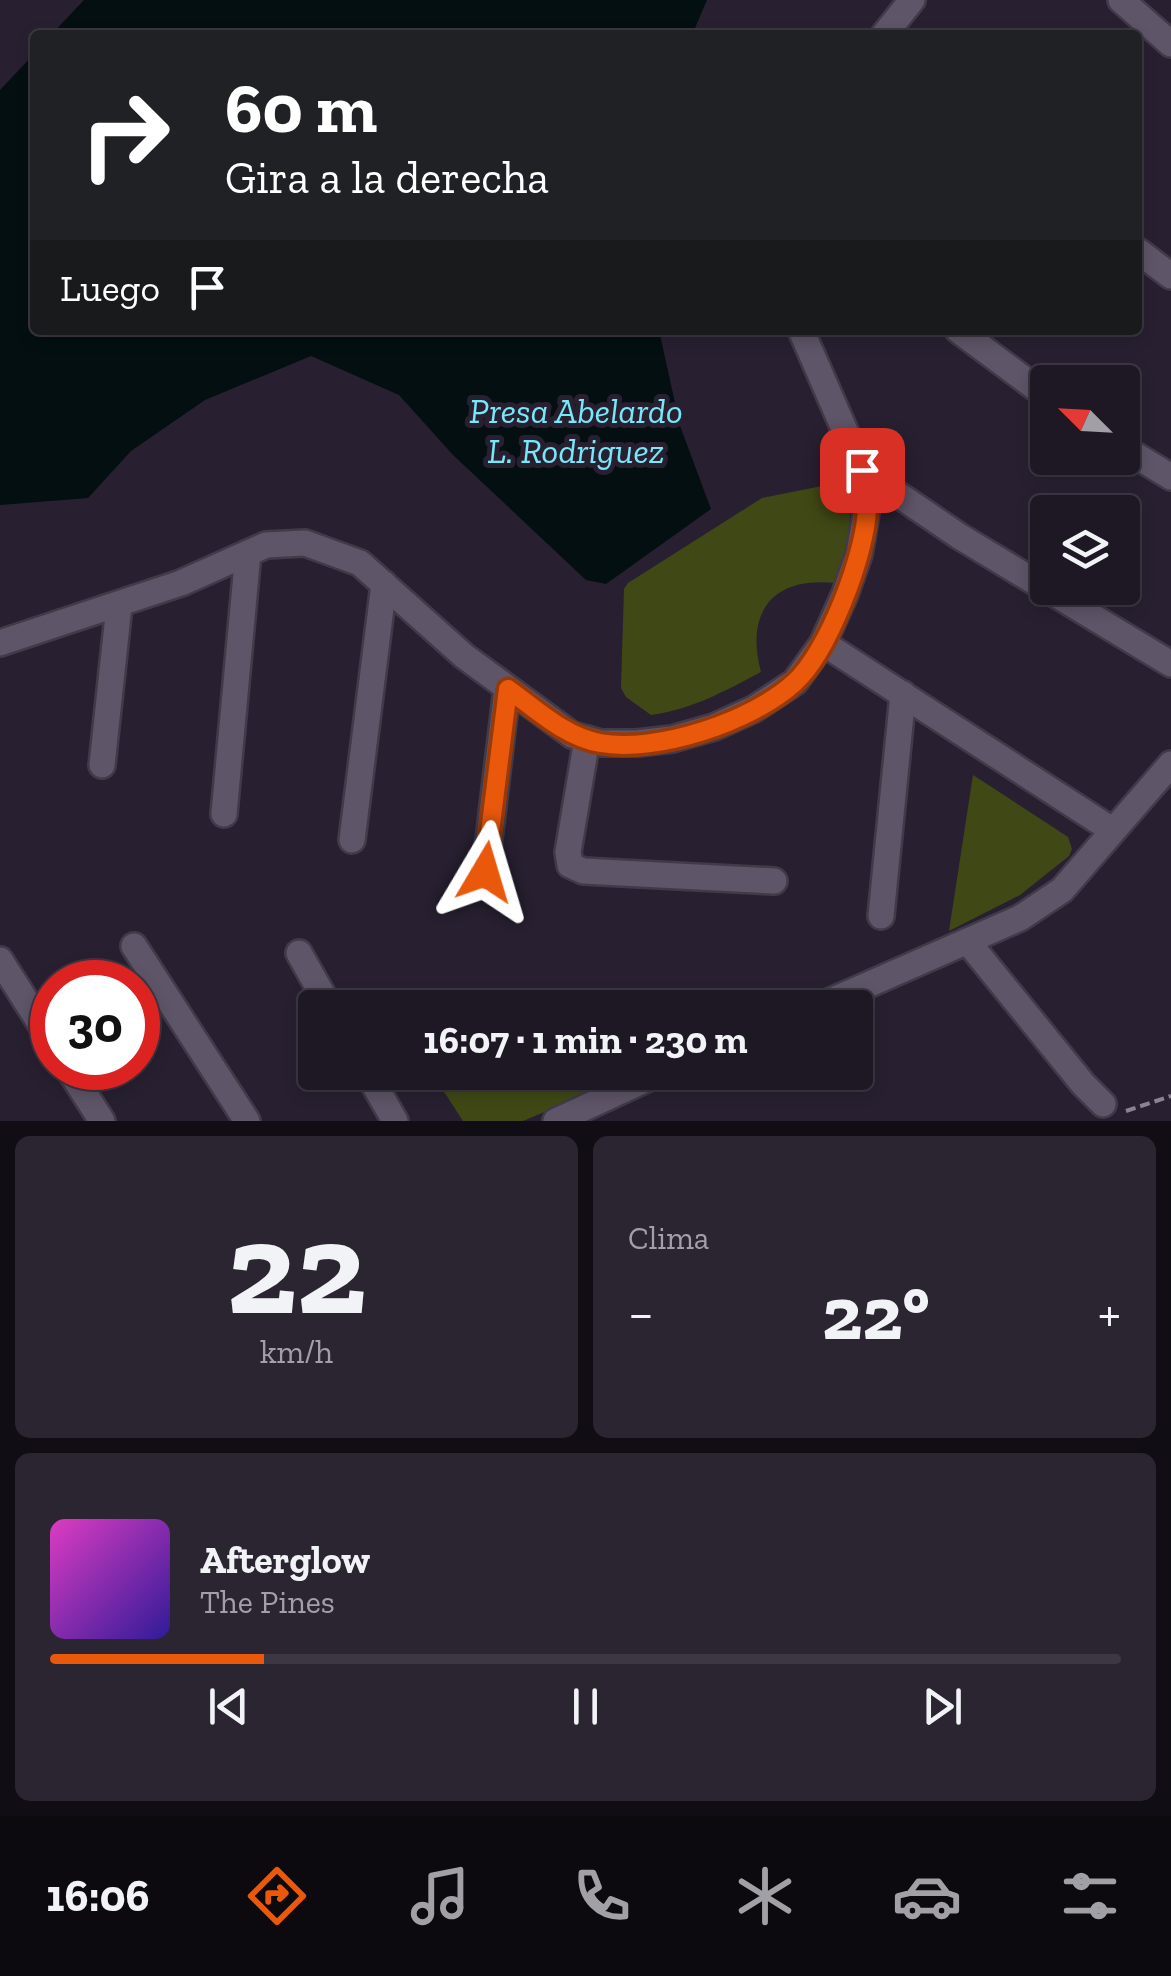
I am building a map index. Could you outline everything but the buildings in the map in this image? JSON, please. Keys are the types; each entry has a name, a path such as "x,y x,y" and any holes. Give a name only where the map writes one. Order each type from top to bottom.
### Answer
{"street":[{"path":"888,30 912,0"},
{"path":"1121,0 1171,44"},
{"path":"1142,254 1171,276"},
{"path":"0,643 181,584 266,545 305,544 360,563 464,656 572,734 601,743 672,740 714,726 754,709 795,682 822,642 859,554 867,508 862,470 803,335"},
{"path":"965,335 1030,384"},
{"path":"1140,459 1171,477"},
{"path":"862,470 959,536 1171,664"},
{"path":"224,814 248,554"},
{"path":"352,840 384,584"},
{"path":"102,765 119,606"},
{"path":"822,642 1112,830"},
{"path":"485,872 508,689"},
{"path":"881,916 903,694"},
{"path":"587,739 568,852 570,865 583,871 774,881"},
{"path":"857,990 1020,918 1062,890 1171,764"},
{"path":"968,942 1082,1084 1103,1104"},
{"path":"134,946 247,1121"},
{"path":"298,954 319,990"},
{"path":"0,960 30,1007"},
{"path":"82,1090 102,1121"},
{"path":"377,1090 395,1121"},
{"path":"556,1121 623,1090"}],"path":[{"path":"1103,1104 1111,1111 1131,1111 1171,1096"}],"green space":[{"path":"847,481 851,488 850,524 840,573 835,583 795,586 768,603 757,632 761,672 708,698 651,715 626,697 621,688 624,589 628,583 762,498"},
{"path":"973,775 1068,837 1072,849 1069,856 1020,895 949,931"},
{"path":"443,1090 597,1090 523,1121 463,1121"}],"water":[{"path":"84,0 707,0 694,30 56,30"},
{"name":"Presa Abelardo L. Rodriguez","path":"30,58 30,335 660,335 680,426 711,509 606,584 586,580 453,455 399,395 311,356 205,400 131,451 88,498 0,505 0,90"}],"route":[{"path":"485,872 508,689 572,734 601,743 672,740 754,709 795,682 822,642 845,594 859,554 867,508 862,470"}]}
